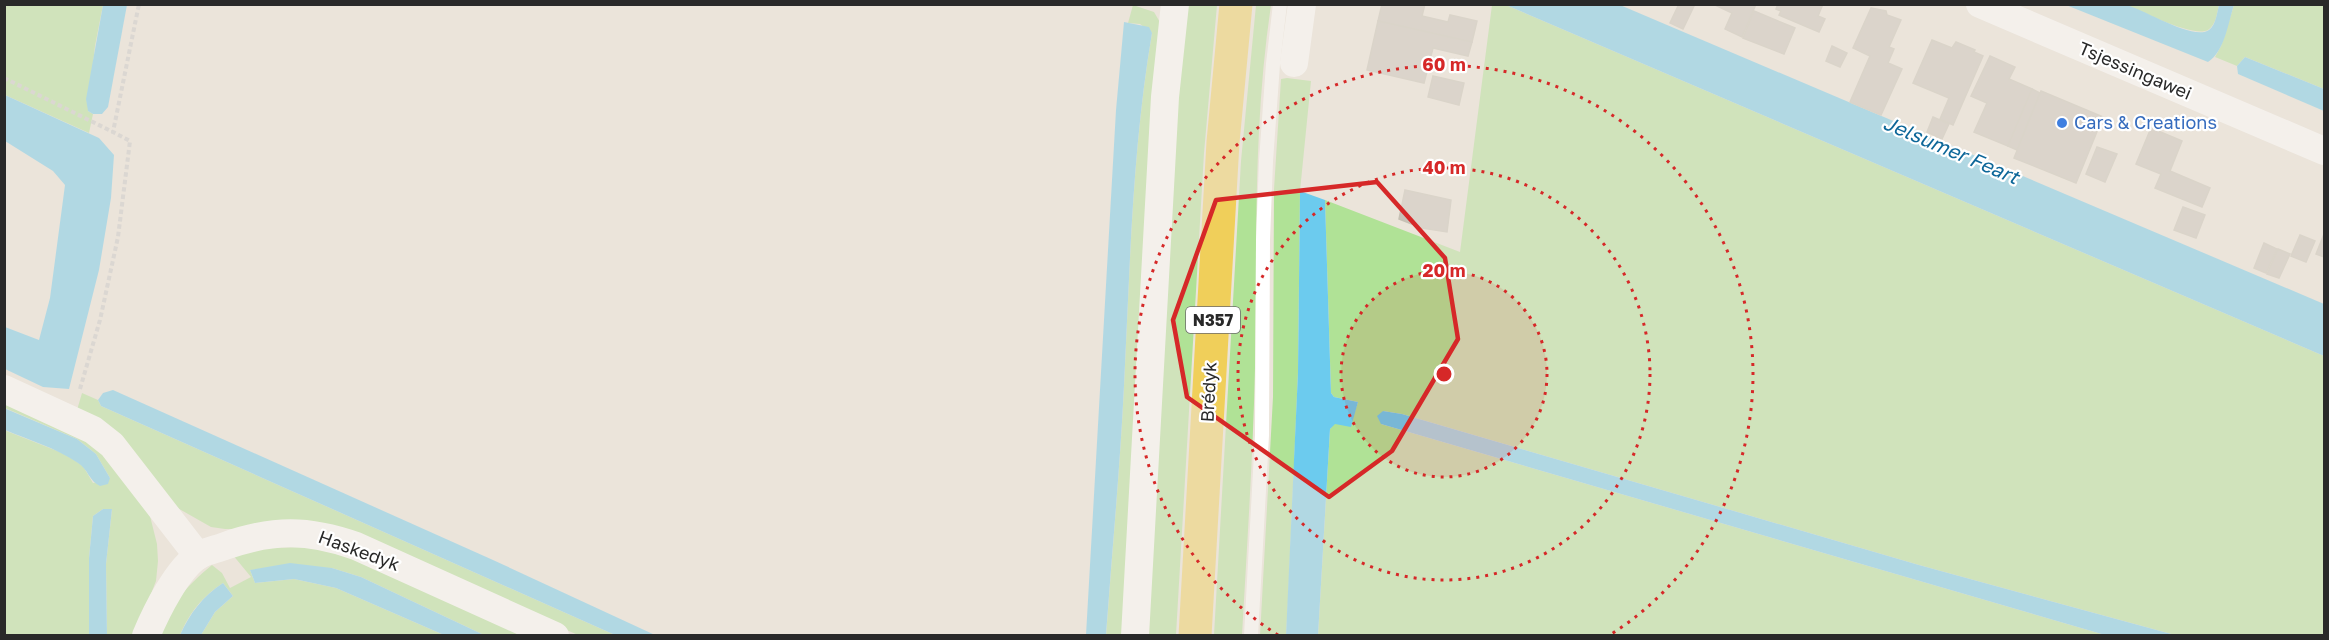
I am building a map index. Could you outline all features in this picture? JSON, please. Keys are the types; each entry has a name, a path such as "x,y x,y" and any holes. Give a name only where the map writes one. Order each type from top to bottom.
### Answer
{"main road":[{"name":"Brédyk","path":"1195,636 1223,142 1236,4"}],"street":[{"path":"1294,63 1302,4"},
{"name":"Tsjessingawei","path":"1980,4 2325,151"},
{"path":"1135,636 1172,5"},
{"path":"4,389 93,430 112,445 198,556 178,577 159,608 146,636"},
{"name":"Haskedyk","path":"198,556 248,537 303,532 330,537 356,546 555,636"}],"lane":[{"path":"1251,636 1262,424 1266,161 1280,4"}],"path":[{"path":"113,132 139,4"},
{"path":"4,78 130,141 118,237 100,320 71,419"}],"highlighted area":[{"path":"1377,182 1445,258 1458,339 1392,451 1329,497 1187,397 1173,320 1216,200"}],"green space":[{"path":"5,5 103,5 95,46 88,111 93,114 89,133 5,95"},
{"path":"1133,5 1154,12 1161,24 1123,635 1106,636 1122,417 1136,165 1152,33 1140,24 1128,23"},
{"path":"1187,5 1217,5 1204,153 1176,635 1148,636 1177,102"},
{"path":"1256,5 1271,5 1261,95 1256,231 1254,401 1242,635 1214,635 1241,161"},
{"path":"1492,5 1506,5 2324,356 2324,635 2175,635 1919,565 1402,414 1383,411 1381,424 2105,635 1318,636 1330,429 1355,411 1358,402 1334,397 1331,393 1325,200 1460,252"},
{"path":"2126,5 2219,5 2213,25 2208,30 2201,31 2180,27"},
{"path":"2234,5 2324,5 2324,89 2245,57 2237,66 2215,57 2221,46"},
{"path":"1281,79 1311,81 1300,191 1298,372 1288,602 1286,635 1260,636 1273,397 1274,189"},
{"path":"82,393 98,400 101,406 615,635 578,635 444,576 241,529 211,527 174,506 77,410"},
{"path":"5,397 103,450 150,516 157,544 156,581 135,635 107,635 106,564 112,509 103,509 93,516 89,558 89,635 5,635 4,430 65,454 83,466 93,483 110,478 96,454 77,439 5,408"},
{"path":"325,546 530,635 484,635 361,577 332,568 250,570 255,583 294,579 336,588 444,635 201,635 215,612 233,596 223,583 197,606 180,635 157,636 180,597 212,565 222,573 230,588 251,577 232,554 250,549"}],"water":[{"path":"2105,3 2126,5 2180,28 2202,32 2209,30 2213,25 2219,5 2234,5 2222,44 2208,62 2066,5"},
{"path":"103,5 127,5 108,107 102,114 93,114 88,111 86,99"},
{"name":"Jelsumer Feart","path":"1506,5 1620,5 2324,304 2324,356"},
{"path":"1124,22 1149,27 1152,33 1136,165 1124,386 1106,635 1086,635 1116,110"},
{"path":"2245,57 2324,89 2324,111 2238,74 2237,66"},
{"path":"5,95 99,138 114,155 111,198 99,270 69,389 43,387 5,369 5,327 39,340 50,298 65,185 53,171 5,141"},
{"path":"1300,191 1325,200 1331,393 1334,397 1358,402 1351,427 1335,424 1330,429 1318,636 1286,635 1298,372"},
{"path":"113,390 655,635 615,635 101,406 98,400 103,393"},
{"path":"4,408 77,439 96,454 110,478 108,484 100,486 96,484 81,466 61,453 5,430"},
{"path":"1383,411 1402,414 1919,565 2175,635 2105,635 1381,424 1377,416"},
{"path":"103,509 112,509 106,564 107,635 89,635 89,558 93,516"},
{"path":"290,563 332,568 361,577 484,635 444,635 336,588 294,579 255,583 250,570"},
{"path":"223,583 233,596 215,612 201,635 180,635 198,606"}],"building":[{"path":"1382,4 1425,4 1422,16 1448,22 1450,15 1477,21 1472,42 1378,21"},
{"path":"1679,4 1695,4 1683,29 1670,23"},
{"path":"1713,4 1756,4 1742,37 1725,29 1732,13"},
{"path":"1778,4 1823,4 1818,16 1825,19 1819,32 1779,15 1781,11 1776,9"},
{"path":"1871,8 1886,11 1887,15 1901,20 1889,47 1894,49 1888,63 1902,69 1881,115 1850,102 1870,56 1853,48"},
{"path":"1754,11 1795,28 1784,54 1743,38"},
{"path":"1378,21 1472,42 1468,56 1433,48 1424,83 1367,70"},
{"path":"1932,40 1952,48 1956,42 1983,56 1953,125 1940,119 1949,98 1913,83"},
{"path":"1832,46 1847,53 1840,67 1826,61"},
{"path":"1990,56 2015,67 2009,79 2032,89 2008,146 1974,132 1987,103 1971,96"},
{"path":"1433,76 1464,83 1459,105 1428,97"},
{"path":"2032,89 2040,93 2017,150 2008,146"},
{"path":"2041,91 2103,117 2076,183 2014,158"},
{"path":"1933,117 1949,124 1942,139 1927,132"},
{"path":"2151,128 2182,141 2170,171 2210,188 2202,207 2155,188 2161,174 2136,164"},
{"path":"2097,147 2117,154 2105,182 2086,174"},
{"path":"1405,190 1451,200 1447,232 1422,228 1399,219"},
{"path":"2183,207 2205,215 2196,238 2174,230"},
{"path":"2324,234 2324,257 2316,254"},
{"path":"2300,235 2315,241 2306,262 2291,256"},
{"path":"2264,243 2277,249 2266,273 2254,268"},
{"path":"2278,249 2290,254 2279,278 2267,274"}],"place":[{"name":"Cars & Creations","path":"2062,123"}]}
